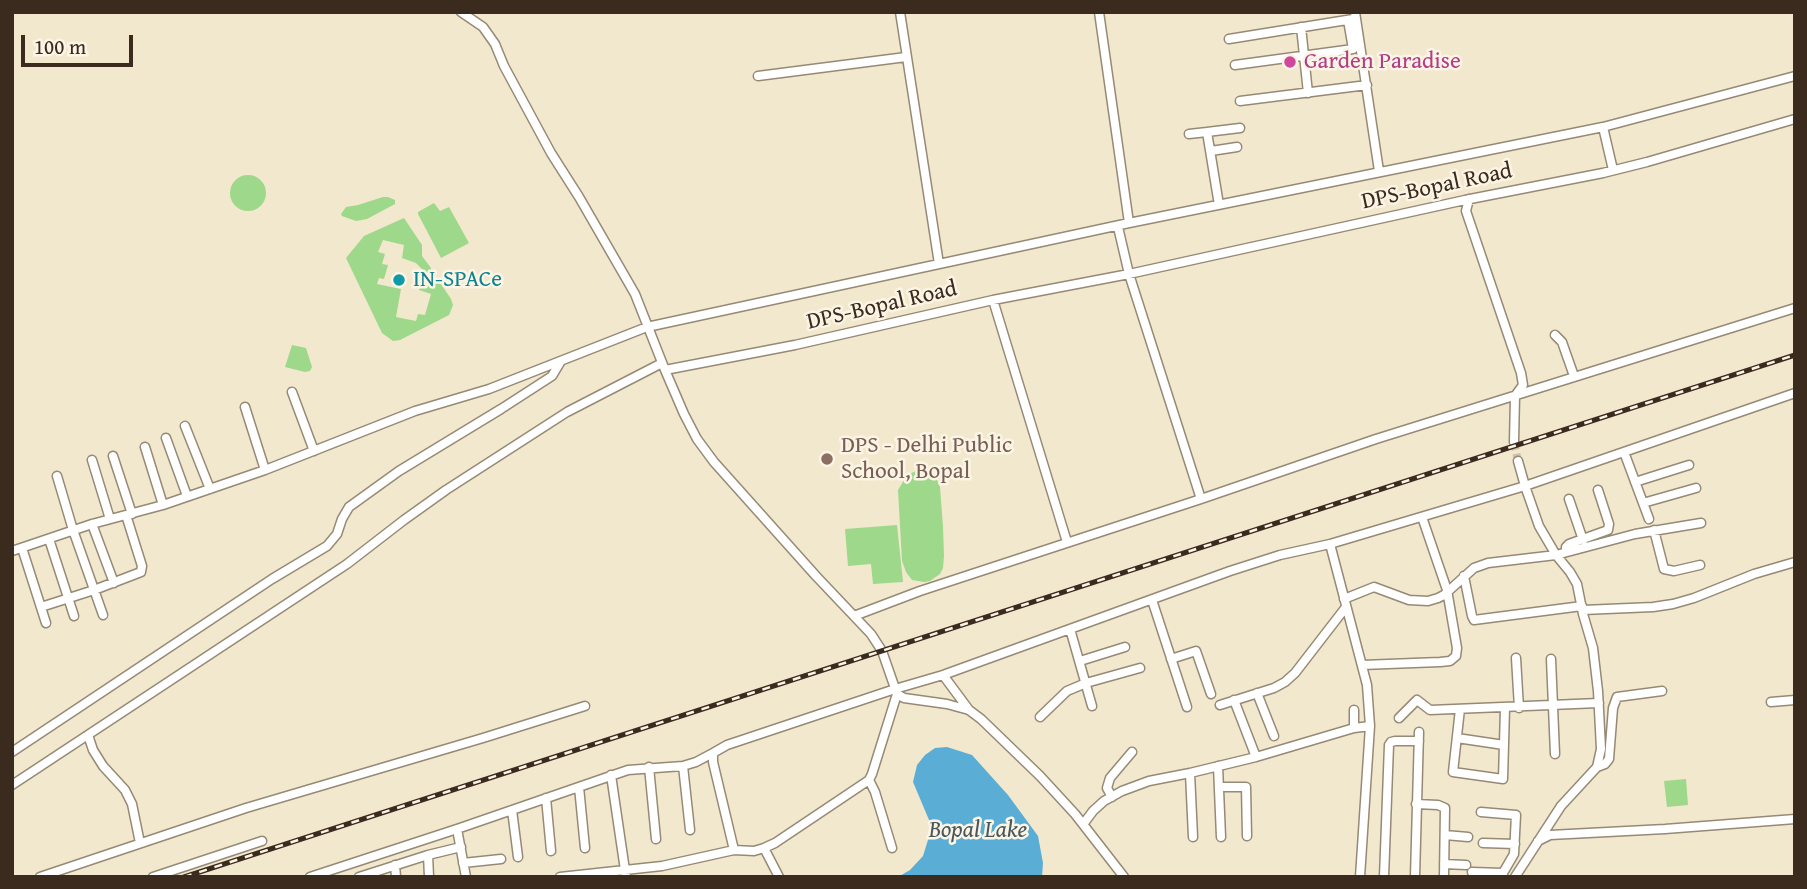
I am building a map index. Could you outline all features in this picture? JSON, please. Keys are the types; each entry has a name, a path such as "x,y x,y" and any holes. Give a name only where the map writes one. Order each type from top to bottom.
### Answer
{"street":[{"path":"461,12 483,27 495,44 544,142 635,294 697,439 714,462 871,634 882,651 896,691 904,698 969,710"},
{"path":"900,12 939,264"},
{"path":"1099,12 1129,223"},
{"path":"1229,39 1353,17"},
{"path":"1235,65 1353,49 1353,17"},
{"path":"1353,17 1367,85 1379,171"},
{"path":"1301,27 1308,93"},
{"path":"758,76 906,57"},
{"path":"12,551 92,524 163,505 265,470 415,411 489,389 647,327 1129,223 1603,127 1795,76"},
{"path":"1240,101 1367,85"},
{"name":"DPS-Bopal Road","path":"12,785 347,564 479,468 567,412 662,362 795,345 993,300 1129,274 1613,170 1795,119"},
{"path":"1603,127 1613,170"},
{"path":"1189,134 1240,128"},
{"path":"1207,132 1219,205"},
{"path":"1211,151 1237,147"},
{"path":"1469,200 1466,211 1521,373 1523,385 1515,396 1514,442"},
{"path":"1118,227 1129,274 1201,499"},
{"path":"993,300 1067,542"},
{"path":"854,616 920,591 1376,439 1795,308"},
{"path":"1555,335 1562,342 1574,376"},
{"path":"12,752 272,579 327,546 337,534 349,507 399,471 552,376 561,361"},
{"path":"292,392 314,451"},
{"path":"310,877 611,775 628,770 683,766 696,762 727,746 943,675 1230,570 1330,544 1525,486 1795,393"},
{"path":"245,407 265,470"},
{"path":"185,426 210,489"},
{"path":"166,438 187,496"},
{"path":"145,447 163,505"},
{"path":"1624,452 1649,519"},
{"path":"41,607 139,574 142,569 113,456"},
{"path":"92,460 110,519"},
{"path":"1518,461 1539,526 1577,584 1593,648 1601,749 1597,767"},
{"path":"1635,482 1689,465"},
{"path":"57,476 103,615"},
{"path":"1643,503 1696,488"},
{"path":"1566,552 1567,546 1608,530 1609,524 1598,490"},
{"path":"1569,499 1583,540"},
{"path":"1362,665 1440,662 1450,661 1456,656 1447,590 1422,517"},
{"path":"1220,705 1285,682 1345,603 1364,590 1374,587 1419,601 1438,598 1475,568 1488,563 1556,555 1654,530 1701,523"},
{"path":"92,524 114,583"},
{"path":"1654,530 1664,569 1674,571 1700,565"},
{"path":"48,539 74,616"},
{"path":"1330,544 1367,685 1370,726 1360,877"},
{"path":"22,548 46,623"},
{"path":"1464,576 1474,620 1583,608 1653,607 1673,604 1695,598 1755,573 1795,562"},
{"path":"1152,600 1187,707"},
{"path":"1070,629 1093,706"},
{"path":"1080,661 1125,647"},
{"path":"1171,659 1196,651 1211,694"},
{"path":"1516,658 1519,708"},
{"path":"1551,659 1555,754"},
{"path":"1040,717 1067,691 1140,668"},
{"path":"943,675 969,710 998,734 1084,823 1124,877"},
{"path":"560,877 625,874 734,850 764,848 775,843 869,780 896,691"},
{"path":"1515,877 1561,806 1597,767 1609,759 1613,708 1618,697 1662,691"},
{"path":"1257,693 1274,736"},
{"path":"1234,700 1256,757"},
{"path":"1399,719 1417,700 1430,710 1599,703"},
{"path":"1771,702 1795,700"},
{"path":"40,877 246,808 585,706"},
{"path":"1460,709 1452,772 1503,779 1505,708"},
{"path":"1354,710 1354,729"},
{"path":"1084,823 1093,811 1112,797 1149,781 1256,757 1370,726"},
{"path":"88,735 103,766 125,790 132,804 139,843"},
{"path":"1384,877 1390,745 1391,742 1419,736 1415,877"},
{"path":"1457,738 1504,745"},
{"path":"1112,797 1107,788 1110,778 1132,752"},
{"path":"713,753 715,775 734,850"},
{"path":"683,766 690,830"},
{"path":"1219,766 1221,837"},
{"path":"649,767 656,839"},
{"path":"1190,773 1193,837"},
{"path":"611,775 625,874"},
{"path":"869,780 892,848"},
{"path":"579,787 585,848"},
{"path":"1219,787 1246,787 1247,836"},
{"path":"546,799 551,851"},
{"path":"1416,804 1445,808 1444,877"},
{"path":"512,810 518,857"},
{"path":"1444,864 1503,875 1514,854 1516,815 1481,812"},
{"path":"1538,841 1550,835 1665,830 1795,819"},
{"path":"457,829 466,877"},
{"path":"1445,835 1468,837"},
{"path":"153,877 262,841"},
{"path":"1483,842 1515,845"},
{"path":"359,877 460,847"},
{"path":"764,848 779,877"},
{"path":"428,855 429,877"},
{"path":"463,863 501,859"},
{"path":"395,865 396,877"}],"green space":[{"path":"248,175 261,180 266,193 261,206 248,211 235,206 230,193 235,180"},
{"path":"383,197 395,200 395,204 367,219 356,221 341,214 346,207"},
{"path":"434,203 440,211 449,207 469,243 441,258 418,214"},
{"path":"404,218 422,245 422,256 431,268 432,278 441,284 451,299 453,305 449,315 400,340 393,341 382,333 346,258 364,236","holes":["383,240 404,245 402,258 416,263 423,270 419,290 431,294 425,315 418,314 416,321 396,317 401,289 377,284 379,278 384,279 388,265 382,264 385,254 378,252"]},
{"path":"292,345 306,348 312,367 310,371 285,367"},
{"path":"916,471 927,472 936,478 940,487 943,527 943,568 940,574 924,582 912,580 902,561 898,490 907,475"},
{"path":"897,525 903,582 873,584 871,564 848,566 845,529"},
{"path":"1686,779 1688,805 1667,807 1664,781"}],"water":[{"name":"Bopal Lake","path":"947,747 972,755 1008,795 1038,836 1043,863 1042,877 898,877 910,870 923,856 932,827 913,782 917,765 935,748"}],"tunnel":[{"path":"1514,442 1518,461"}],"railway":[{"path":"184,877 1795,355"}],"place":[{"name":"Garden Paradise","path":"1290,62"},
{"name":"IN-SPACe","path":"399,280"},
{"name":"DPS - Delhi Public School, Bopal","path":"827,459"}]}
